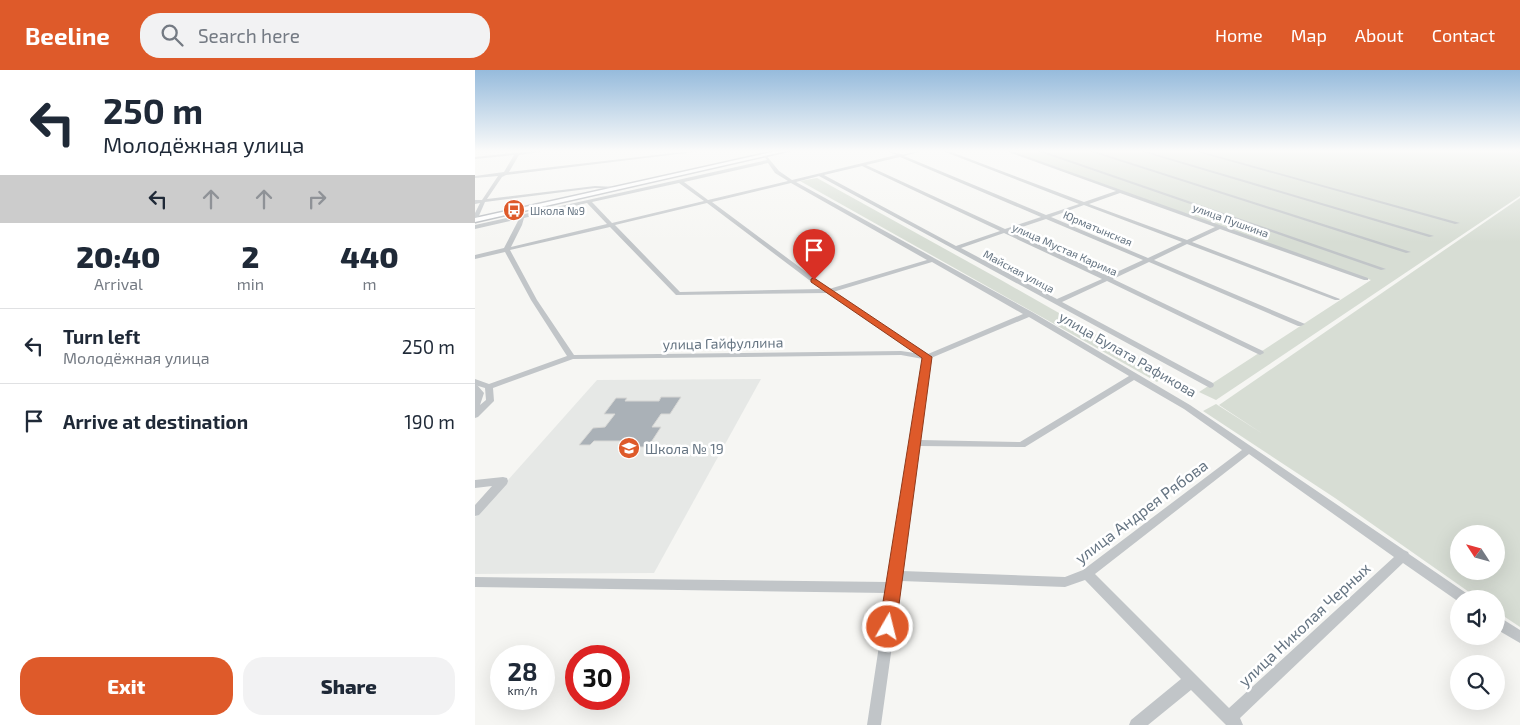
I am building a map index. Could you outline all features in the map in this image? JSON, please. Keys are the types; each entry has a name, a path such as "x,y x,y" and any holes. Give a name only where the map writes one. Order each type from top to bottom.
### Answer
{"street":[{"path":"475,219 484,200 497,181"},
{"path":"475,219 654,181"},
{"path":"475,227 681,181 829,291 927,357"},
{"path":"475,257 791,181"},
{"name":"улица Булата Рафикова","path":"791,181 1029,314 1133,377 1187,407 1453,590"},
{"name":"Майская улица","path":"831,181 1210,385"},
{"name":"улица Мустая Карима","path":"896,181 1003,232 1106,278 1260,353"},
{"name":"Юрматынская","path":"960,181 1301,324"},
{"path":"1022,181 1337,299"},
{"name":"улица Пушкина","path":"1091,181 1366,279"},
{"path":"1126,181 1383,268"},
{"path":"1183,181 1408,252"},
{"path":"1242,181 1431,236"},
{"path":"1303,181 1457,223"},
{"path":"475,202 595,187 617,188"},
{"path":"955,248 1121,191"},
{"path":"588,201 678,294 829,291 932,260"},
{"path":"522,216 522,222 508,244 507,250 534,300 572,357"},
{"path":"1057,302 1220,227"},
{"path":"927,357 1029,314"},
{"name":"улица Гайфуллина","path":"489,387 572,357 901,353 927,357"},
{"path":"874,725 927,357"},
{"path":"915,443 1022,445 1133,377"},
{"path":"475,382 489,387 490,401 475,416"},
{"path":"475,388 480,393 475,408"},
{"name":"улица Андрея Рябова","path":"475,582 1065,582 1087,574 1249,449"},
{"path":"475,484 503,481 475,512"},
{"name":"улица Николая Черных","path":"1232,722 1404,555"},
{"path":"1087,574 1232,722"},
{"path":"1505,627 1520,637"},
{"path":"1136,725 1192,680"}],"shaded area":[{"path":"800,181 822,181 1166,374 1157,382"},
{"path":"1091,181 1520,181 1520,196 1216,400 1199,392 1371,280"},
{"path":"1520,198 1520,627 1505,617 1505,590 1466,590 1452,580 1505,580 1505,525 1450,525 1450,579 1335,498 1203,411 1216,404 1263,434 1219,405"},
{"name":"Школа № 19","path":"761,379 654,573 475,574 475,517 597,380"}],"building":[{"name":"Школа № 19","path":"661,397 681,397 670,414 661,414 652,427 661,427 648,447 626,447 631,441 594,441 590,445 579,445 593,428 605,427 615,414 604,414 616,398 627,398 625,401 659,401"}],"place":[{"name":"Школа №9","path":"514,210"},
{"name":"Школа № 19","path":"629,448"}],"route":[{"path":"814,280 927,357 888,627"}]}
